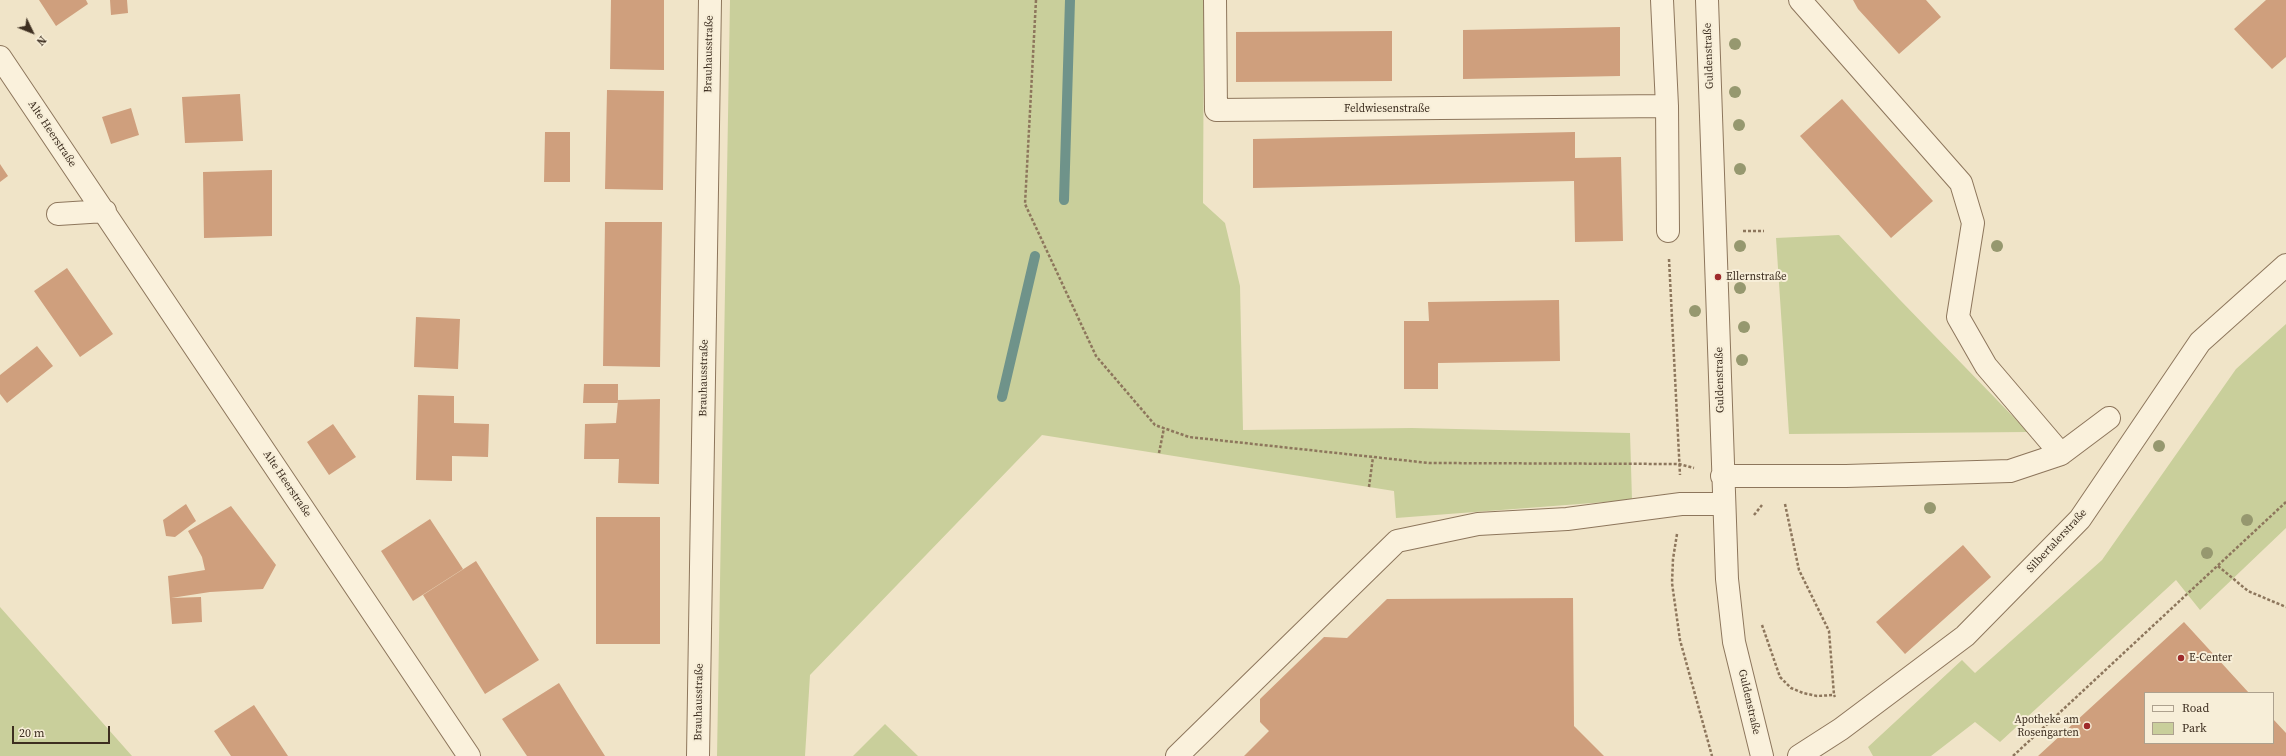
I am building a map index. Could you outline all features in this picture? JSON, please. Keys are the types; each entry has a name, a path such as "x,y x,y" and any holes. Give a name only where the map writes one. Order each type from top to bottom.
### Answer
{"street":[{"name":"Brauhausstraße","path":"698,756 710,0"},
{"name":"Feldwiesenstraße","path":"1214,0 1216,110 1667,106"},
{"path":"1662,0 1667,106 1668,231"},
{"name":"Guldenstraße","path":"1707,0 1722,476 1727,579 1734,642 1762,756"},
{"path":"1800,0 1961,183 1973,223 1958,317 1986,366 2061,454"},
{"name":"Alte Heerstraße","path":"0,57 105,211 469,756"},
{"path":"58,214 105,211"},
{"name":"Silbertalerstraße","path":"1799,756 1841,729 1965,636 2080,519 2200,342 2286,264"},
{"path":"1722,476 1846,476 2010,471 2061,454 2109,418"},
{"path":"1177,756 1397,541 1478,524 1567,519 1682,504 1723,504"}],"path":[{"path":"1036,0 1025,204 1096,356 1155,425 1189,437 1429,464 1679,464 1722,476"},
{"path":"1159,453 1164,428"},
{"path":"1368,487 1373,457"},
{"path":"1784,500 1799,570 1829,631 1834,695 1841,729"},
{"path":"2013,756 2286,502"},
{"path":"1752,519 1762,505 1766,503"},
{"path":"2218,566 2248,591 2286,607"},
{"path":"1760,618 1780,677 1791,688 1803,693 1817,696 1834,695"}],"green space":[{"path":"730,0 1204,0 1203,203 1225,223 1240,286 1243,430 1412,428 1630,433 1632,500 1396,518 1394,491 1042,435 810,675 805,756 717,756"},
{"path":"1839,235 2028,432 1789,434 1776,238"},
{"path":"2286,324 2286,528 2200,610 2176,580 2000,742 1975,722 1931,756 1873,756 1868,747 1962,660 1975,673 2102,560 2236,369"},
{"path":"0,607 132,756 0,756"},
{"path":"885,724 918,756 853,756"}],"building":[{"path":"39,0 86,0 88,4 56,26"},
{"path":"110,0 127,0 128,13 111,15"},
{"path":"611,0 664,0 664,70 610,69"},
{"path":"1853,0 1926,0 1941,17 1899,54 1858,9"},
{"path":"2266,0 2286,0 2286,57 2272,69 2234,29"},
{"path":"1620,27 1620,76 1463,79 1463,30"},
{"path":"1392,31 1392,81 1236,82 1236,32"},
{"path":"607,90 664,91 663,190 605,189"},
{"path":"240,94 243,141 185,143 182,97"},
{"path":"1842,99 1933,201 1891,238 1800,136"},
{"path":"131,108 139,135 111,144 102,117"},
{"path":"545,132 570,132 570,182 544,182"},
{"path":"1575,132 1575,158 1621,157 1623,241 1575,242 1574,181 1253,188 1253,139"},
{"path":"0,164 8,176 0,182"},
{"path":"272,170 272,236 204,238 203,172"},
{"path":"605,222 662,222 660,367 603,366"},
{"path":"67,268 113,334 80,357 34,291"},
{"path":"1559,300 1560,361 1438,363 1438,389 1404,389 1404,321 1429,321 1428,302"},
{"path":"416,317 460,319 458,369 414,367"},
{"path":"37,346 53,366 7,403 0,394 0,375"},
{"path":"584,384 618,384 618,403 583,403"},
{"path":"418,395 454,396 454,423 489,424 488,457 452,456 452,481 416,480"},
{"path":"660,399 659,484 618,483 619,459 584,459 585,424 616,423 618,400"},
{"path":"333,424 356,457 329,475 307,442"},
{"path":"186,504 196,521 175,537 166,536 163,520"},
{"path":"231,506 276,565 263,589 210,592 171,598 201,597 202,622 172,624 168,576 205,570 202,557 188,531"},
{"path":"596,517 660,517 660,644 596,644"},
{"path":"430,519 463,569 413,601 381,551"},
{"path":"1963,545 1991,577 1905,654 1876,622"},
{"path":"476,561 539,660 485,694 423,595"},
{"path":"1573,598 1574,726 1604,756 1244,756 1269,731 1260,722 1260,699 1324,637 1347,638 1387,599"},
{"name":"E-Center","path":"2184,622 2248,692 2144,692 2144,744 2274,744 2274,720 2286,733 2286,756 2038,756"},
{"path":"559,683 605,756 527,756 502,719"},
{"path":"254,705 288,756 231,756 214,731"}],"waterway":[{"path":"1064,200 1070,0"},
{"path":"1002,397 1035,256"}],"place":[{"name":"Ellernstraße","path":"1718,277"},
{"name":"E-Center","path":"2181,658"},
{"name":"Apotheke am Rosengarten","path":"2087,726"}]}
